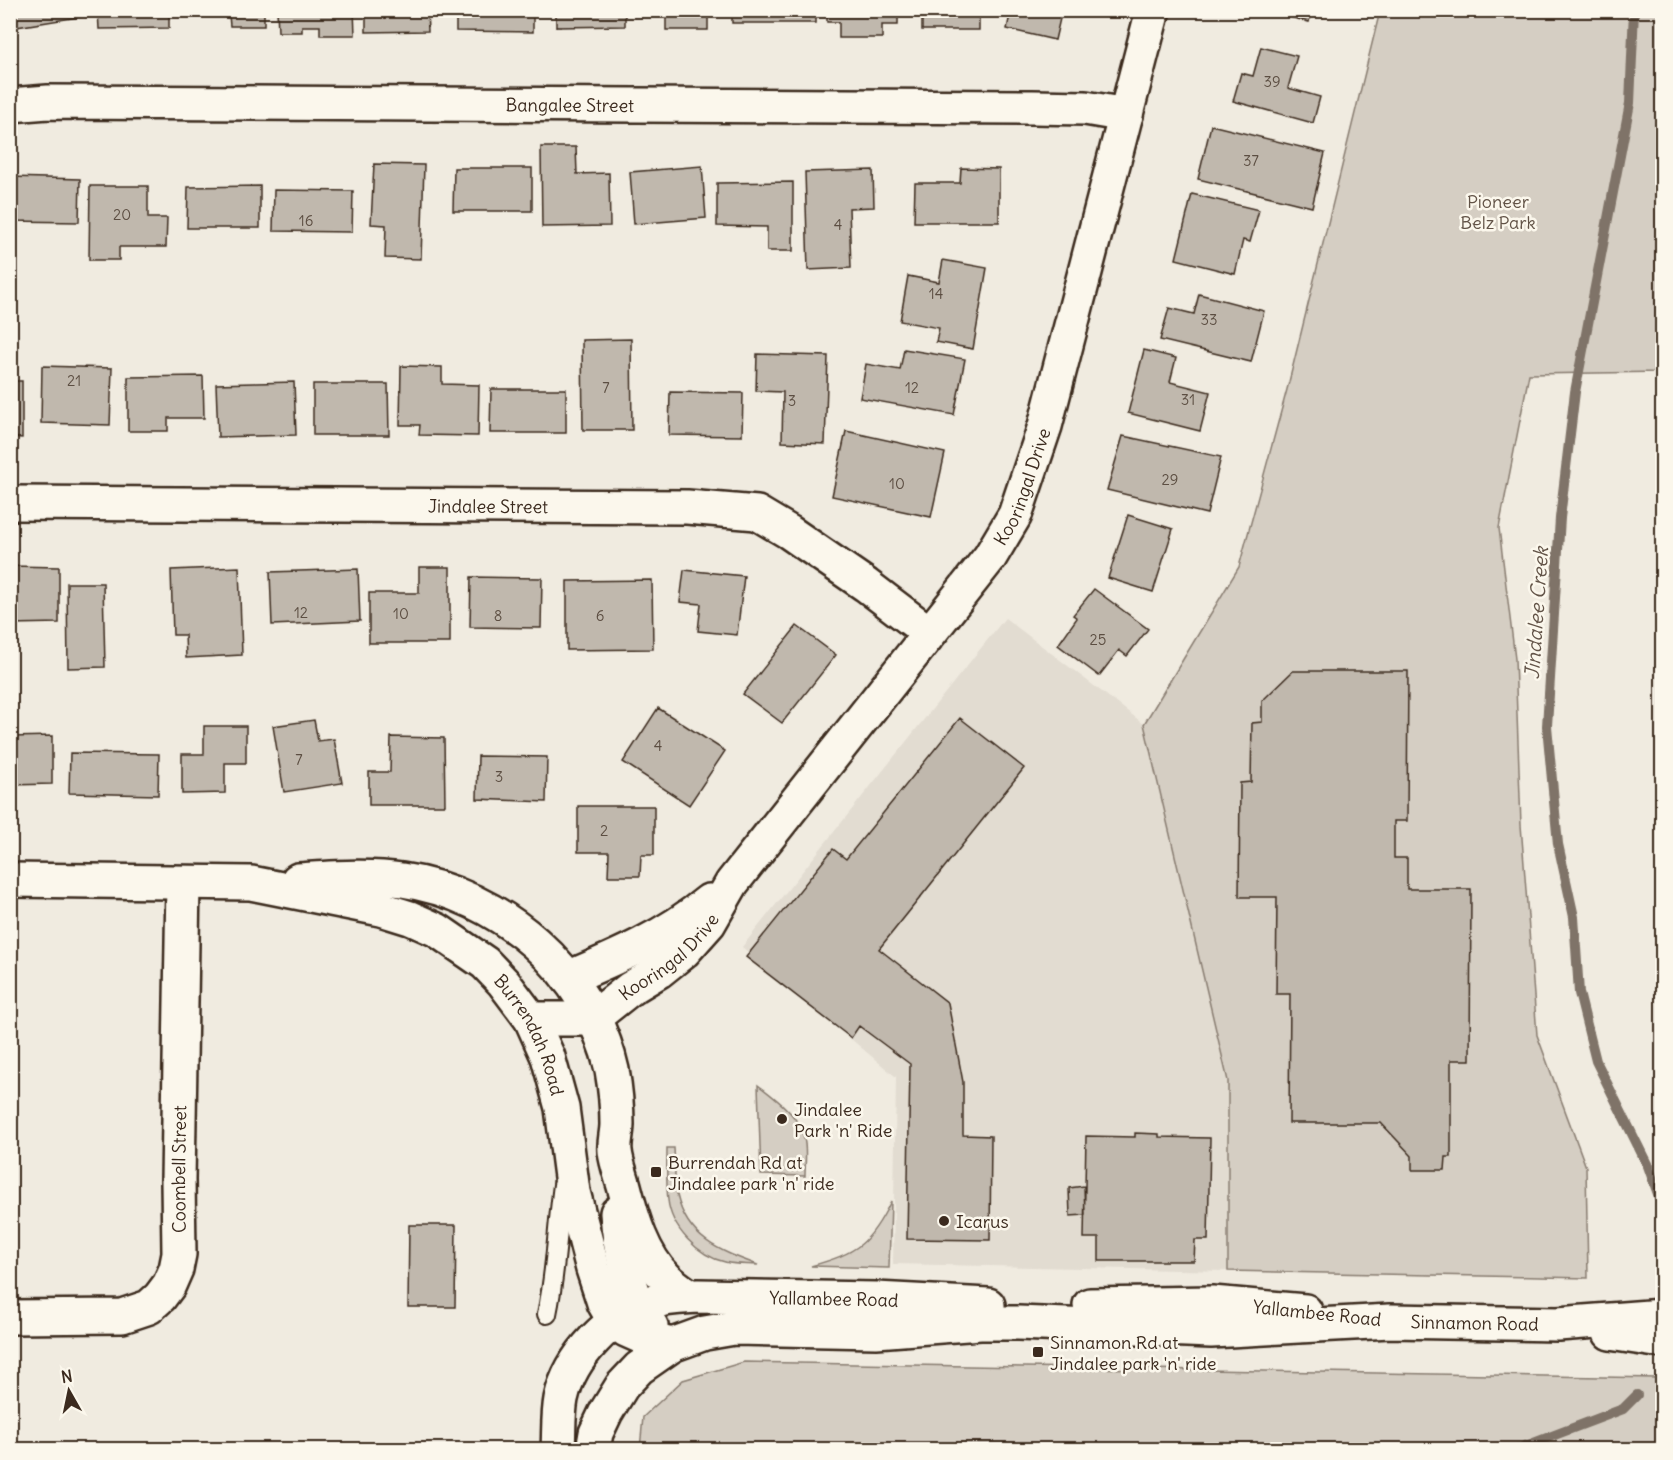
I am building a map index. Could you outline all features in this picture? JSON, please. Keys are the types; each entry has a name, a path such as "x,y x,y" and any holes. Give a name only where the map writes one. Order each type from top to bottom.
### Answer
{"street":[{"name":"Kooringal Drive","path":"568,978 622,955 676,941 709,923 732,883 990,557 1015,515 1045,426 1153,10"},
{"name":"Bangalee Street","path":"10,105 71,102 1033,107 1085,108 1126,115"},
{"name":"Jindalee Street","path":"10,502 687,507 757,513 866,585 928,633"},
{"path":"251,883 358,877 402,880 430,886 464,897 494,912 523,932 551,957 568,978 592,1019 612,1071 616,1105 614,1172 618,1226 632,1289 626,1330 644,1338 672,1345"},
{"name":"Burrendah Road","path":"10,880 251,883 381,909 437,930 485,963 504,983 531,1019 548,1057 556,1078 562,1108 573,1192 593,1269 604,1303 627,1315"},
{"name":"Coombell Street","path":"10,1317 122,1316 149,1308 160,1298 176,1269 179,1254 183,883"},
{"name":"Kooringal Drive","path":"592,1019 631,988 659,971 676,941"},
{"path":"531,1019 568,978"},
{"path":"531,1019 592,1019"},
{"path":"615,1152 631,1214 650,1258 667,1279 689,1296"},
{"name":"Yallambee Road","path":"558,1449 561,1399 579,1358 627,1315 659,1300 689,1296 876,1299 1019,1315 1054,1315 1211,1331 1268,1318 1390,1321"},
{"name":"Yallambee Road","path":"593,1449 596,1433 622,1386 639,1368 672,1345 705,1333 734,1328 876,1330 980,1323 1019,1315"},
{"name":"Sinnamon Road","path":"1390,1321 1558,1324 1662,1316"},
{"name":"Sinnamon Road","path":"1558,1324 1662,1341"}],"lane":[{"path":"547,1314 555,1279 558,1221 567,1159"}],"shaded area":[{"path":"1005,618 1144,724 1228,1081 1228,1271 893,1264 896,1077 742,947"}],"green space":[{"name":"Pioneer Belz Park","path":"1380,11 1662,11 1662,372 1529,374 1499,528 1515,659 1521,825 1537,1035 1586,1167 1588,1278 1228,1271 1228,1081 1144,724 1239,567 1289,382"},
{"path":"758,1085 786,1108 797,1122 804,1138 805,1176 761,1175"},
{"path":"667,1148 674,1148 677,1195 689,1223 697,1233 718,1248 758,1265 733,1264 715,1259 696,1247 680,1230 674,1221 668,1200"},
{"path":"891,1201 889,1268 811,1266 840,1256 860,1245 869,1237"},
{"path":"744,1362 1658,1378 1662,1379 1662,1449 640,1449 643,1417 683,1380"}],"building":[{"path":"10,10 84,10 85,16 10,28"},
{"path":"98,10 169,10 169,28 99,29"},
{"path":"189,10 264,10 264,26 230,26 229,15 189,15"},
{"path":"277,10 354,10 355,35 320,35 320,26 302,26 302,32 278,32"},
{"path":"366,10 427,10 428,31 366,32"},
{"path":"456,10 533,10 533,32 456,31"},
{"path":"556,10 625,10 625,26 556,27"},
{"path":"666,10 708,10 708,30 666,30"},
{"path":"732,10 816,10 816,23 732,23"},
{"path":"827,10 898,10 898,25 882,25 882,38 839,38 839,22 827,22"},
{"path":"922,10 979,10 979,30 922,30"},
{"path":"1011,10 1062,10 1055,40 1007,29"},
{"path":"1263,10 1312,10 1309,22"},
{"path":"1261,47 1297,56 1288,88 1320,97 1313,123 1233,101 1241,73 1253,76"},
{"path":"1211,125 1325,153 1312,207 1198,179"},
{"path":"541,147 576,147 577,174 609,173 610,226 542,227"},
{"path":"374,164 424,165 421,259 385,258 386,225 371,224"},
{"path":"702,166 706,218 634,224 630,172"},
{"path":"454,168 532,168 532,211 453,211"},
{"path":"961,168 999,169 999,222 914,222 915,183 960,183"},
{"path":"873,170 874,207 849,208 851,268 808,270 805,172"},
{"path":"10,177 80,179 79,222 10,221"},
{"path":"793,182 793,251 767,251 767,227 717,226 717,183"},
{"path":"90,186 148,186 148,218 167,218 166,247 119,247 119,260 89,260"},
{"path":"260,186 260,228 187,228 188,187"},
{"path":"274,190 353,191 352,232 273,231"},
{"path":"1192,194 1259,210 1250,242 1243,240 1235,274 1176,259"},
{"path":"943,260 987,268 973,349 936,342 939,328 900,321 908,276 939,282"},
{"path":"1199,294 1264,311 1251,362 1160,340 1169,308 1194,314"},
{"path":"631,339 632,430 583,430 582,340"},
{"path":"904,349 965,359 954,415 860,398 866,364 900,370"},
{"path":"1144,350 1176,358 1170,382 1210,392 1200,431 1128,413"},
{"path":"757,354 828,356 825,444 782,442 783,392 756,391"},
{"path":"42,366 112,368 110,425 41,423"},
{"path":"401,366 442,367 442,384 479,385 478,436 419,435 420,425 400,425"},
{"path":"203,376 204,418 168,418 168,431 128,431 128,377"},
{"path":"10,381 22,381 22,438 10,437"},
{"path":"294,382 296,435 218,437 216,384"},
{"path":"313,384 388,384 389,435 313,435"},
{"path":"491,389 566,389 566,433 490,433"},
{"path":"670,392 743,393 742,436 669,435"},
{"path":"846,431 945,453 931,517 832,496"},
{"path":"1123,436 1221,457 1207,514 1107,490"},
{"path":"1128,515 1173,529 1153,592 1108,578"},
{"path":"10,566 59,567 59,623 10,624"},
{"path":"239,567 242,655 186,658 185,635 173,635 171,570"},
{"path":"419,567 450,567 450,643 369,643 369,593 419,593"},
{"path":"358,569 360,621 272,625 270,572"},
{"path":"684,570 744,576 737,635 698,631 701,604 680,602"},
{"path":"471,577 542,578 541,628 470,627"},
{"path":"652,580 653,649 567,650 567,581"},
{"path":"67,583 103,583 105,667 68,668"},
{"path":"1094,589 1148,629 1127,656 1119,650 1099,676 1058,645 1077,618 1073,615"},
{"path":"797,626 836,655 782,723 743,694"},
{"path":"1293,671 1408,671 1407,821 1394,821 1394,858 1407,858 1407,889 1471,889 1470,1060 1451,1060 1451,1157 1446,1157 1445,1170 1412,1170 1412,1156 1381,1123 1289,1123 1290,994 1276,994 1277,897 1239,897 1240,783 1251,782 1252,723 1262,722 1262,701"},
{"path":"658,708 725,751 689,805 623,762"},
{"path":"960,718 1024,768 879,949 948,1003 963,1082 963,1135 991,1136 990,1240 907,1239 910,1064 859,1026 851,1038 746,957 833,849 846,859"},
{"path":"314,720 318,741 334,739 342,783 284,792 273,726"},
{"path":"204,726 246,726 246,763 225,763 225,793 182,794 182,754 204,754"},
{"path":"52,736 52,784 10,785 10,737"},
{"path":"391,737 444,738 445,805 369,805 369,772 390,772"},
{"path":"70,753 159,754 158,795 69,793"},
{"path":"478,756 547,757 546,802 477,799"},
{"path":"578,806 654,806 654,855 641,855 640,876 608,876 609,852 578,852"},
{"path":"1135,1133 1159,1134 1159,1137 1210,1138 1208,1240 1195,1240 1194,1261 1099,1261 1099,1238 1084,1238 1086,1136 1135,1137"},
{"path":"1084,1186 1085,1215 1070,1216 1069,1188"},
{"path":"409,1225 456,1225 455,1307 408,1307"}],"waterway":[{"name":"Jindalee Creek","path":"1634,10 1630,103 1575,392 1560,518 1547,726 1558,844 1574,917 1579,993 1596,1061 1648,1166 1662,1205"},
{"name":"Jindalee Creek","path":"1515,1450 1623,1409 1637,1395"}],"place":[{"name":"Jindalee Park 'n' Ride","path":"782,1119"},
{"name":"Burrendah Rd at Jindalee park 'n' ride","path":"656,1172"},
{"name":"Icarus","path":"944,1221"},
{"name":"Sinnamon Rd at Jindalee park 'n' ride","path":"1038,1352"}]}
